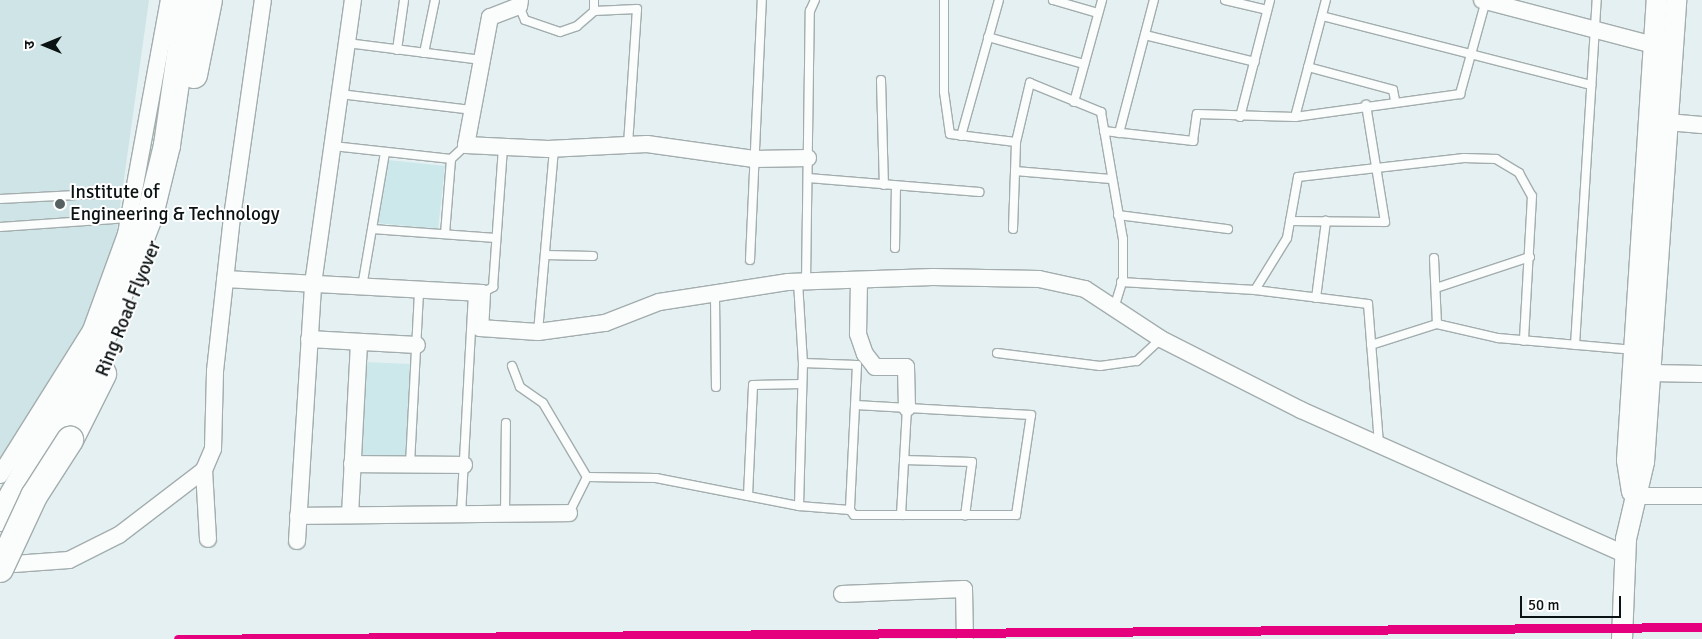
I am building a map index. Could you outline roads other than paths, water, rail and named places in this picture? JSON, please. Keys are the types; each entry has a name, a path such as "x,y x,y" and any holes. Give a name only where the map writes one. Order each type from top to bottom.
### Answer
{"highway":[{"name":"Ring Road Flyover","path":"0,569 34,496 104,334 150,215 167,145 188,0"},
{"name":"Ring Road Flyover","path":"0,518 118,347 154,255 175,184 209,0"}],"street":[{"path":"0,475 91,330 129,218 169,0"},
{"path":"164,34 184,0"},
{"path":"208,538 204,470 213,449 225,279 263,0"},
{"path":"297,541 313,284 353,0"},
{"path":"1485,0 1663,47"},
{"path":"1622,639 1625,554 1633,496 1644,462 1667,122 1663,47 1657,0"},
{"path":"1633,496 1626,460 1634,350 1663,47 1676,0"},
{"path":"520,3 490,17 466,145 554,149 628,145 754,159 808,158"},
{"path":"1667,122 1702,125"},
{"path":"225,279 477,293 480,328 538,332 605,324 659,302 802,282 859,282 933,277 1040,279 1085,289 1161,339 1379,445 1625,554"},
{"path":"859,282 858,334 865,354 875,367 906,367 907,408"},
{"path":"309,339 417,346"},
{"path":"350,515 359,343"},
{"path":"1650,373 1702,374"},
{"path":"352,464 464,465"},
{"path":"0,558 14,564 68,560 120,535 204,470"},
{"path":"1633,496 1702,496"},
{"path":"298,516 569,512"},
{"path":"842,594 964,589 965,639"}],"lane":[{"path":"397,50 404,0"},
{"path":"424,53 435,0"},
{"path":"594,0 594,11"},
{"path":"620,9 623,0"},
{"path":"750,260 762,0"},
{"path":"799,506 803,363 802,282 808,178 810,11 814,0"},
{"path":"944,0 944,92 950,134 1016,142"},
{"path":"961,136 999,0"},
{"path":"1053,0 1098,13"},
{"path":"1074,102 1102,0"},
{"path":"1119,133 1154,0"},
{"path":"1225,0 1267,10"},
{"path":"1240,117 1270,0"},
{"path":"1295,116 1326,0"},
{"path":"1104,131 1193,141 1197,114 1240,117 1295,116 1395,100 1460,94 1485,0"},
{"path":"1575,345 1597,0"},
{"path":"520,3 525,20 560,32 577,26 594,11 637,9 628,145"},
{"path":"1322,16 1591,85"},
{"path":"1145,35 1255,62"},
{"path":"988,37 1084,64"},
{"path":"347,44 482,60"},
{"path":"1308,67 1393,90 1395,100"},
{"path":"881,80 884,185"},
{"path":"1013,228 1016,142 1030,83 1101,112 1118,215 1121,282 1114,308"},
{"path":"340,94 473,110"},
{"path":"1290,221 1385,222 1366,105"},
{"path":"445,234 451,159 466,145"},
{"path":"333,146 451,159"},
{"path":"461,515 477,293 493,287 503,147"},
{"path":"538,332 554,149"},
{"path":"362,287 385,152"},
{"path":"1255,290 1287,238 1298,177 1376,167 1496,159 1519,173 1532,196 1524,341"},
{"path":"1015,171 1111,179"},
{"path":"808,178 979,192"},
{"path":"895,248 896,186"},
{"path":"0,200 134,192"},
{"path":"1118,215 1228,229"},
{"path":"0,227 129,218"},
{"path":"1316,298 1326,221"},
{"path":"372,228 496,238"},
{"path":"545,255 593,256"},
{"path":"1436,288 1530,256"},
{"path":"1434,258 1437,324"},
{"path":"1121,282 1255,290 1368,304 1379,445"},
{"path":"410,464 419,290"},
{"path":"715,295 716,387"},
{"path":"1371,346 1437,324 1524,341 1634,350"},
{"path":"997,353 1100,366 1137,361 1161,339"},
{"path":"803,363 857,365 855,405 850,510 854,515 1016,515 1031,415 855,405"},
{"path":"512,366 520,387 543,403 587,477"},
{"path":"748,496 753,385 802,384"},
{"path":"901,515 907,408"},
{"path":"505,514 506,423"},
{"path":"904,460 972,462 965,516"},
{"path":"587,477 656,478 799,506 850,510"},
{"path":"569,512 587,477"}],"place":[{"name":"Institute of Engineering & Technology","path":"60,204"}]}
